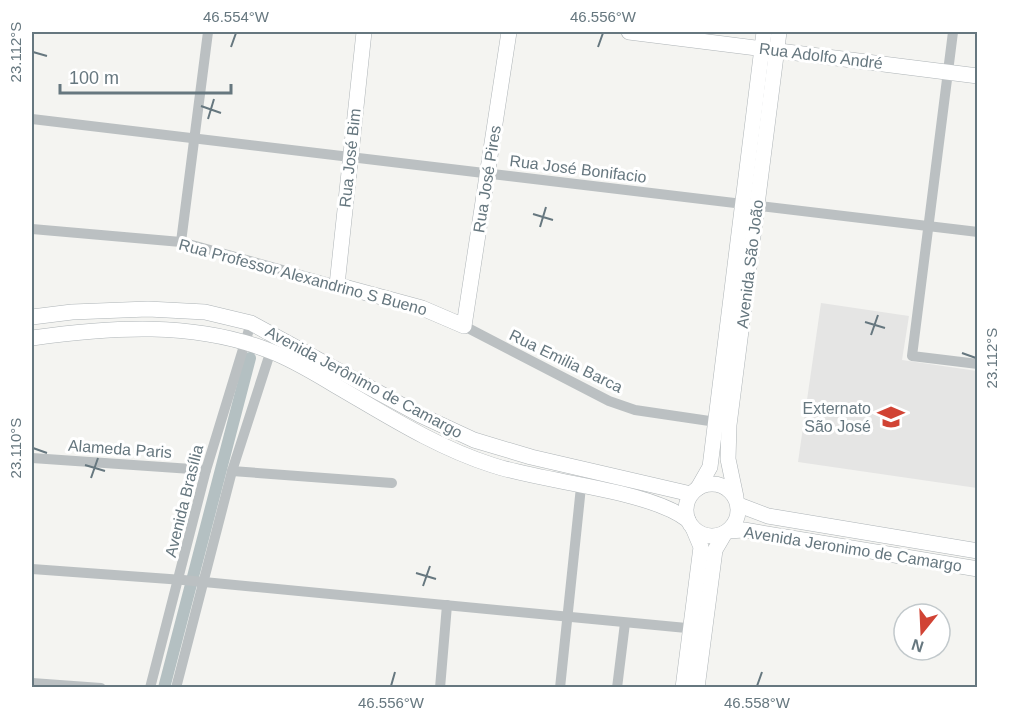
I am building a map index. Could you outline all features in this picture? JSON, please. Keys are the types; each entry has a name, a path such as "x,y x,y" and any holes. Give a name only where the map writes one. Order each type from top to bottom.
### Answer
{"main road":[{"name":"Rua José Bim","path":"337,285 364,32"},
{"name":"Rua José Pires","path":"465,326 510,32"},
{"name":"Rua Adolfo André","path":"628,32 978,76"},
{"name":"Avenida São João","path":"694,491 710,467 722,423 769,49 764,32"},
{"name":"Avenida São João","path":"769,49 779,32"},
{"name":"Rua Professor Alexandrino S Bueno","path":"337,285 422,308 465,326"},
{"name":"Avenida Jerônimo de Camargo","path":"32,317 72,312 148,309 205,312 251,323 420,415 474,440 531,457 694,491"},
{"name":"Avenida Jerônimo de Camargo","path":"32,338 111,329 146,328 245,342 271,351 455,452 507,470 668,508 690,524"},
{"name":"Avenida São João","path":"722,423 737,501"},
{"path":"697,687 701,547 686,511 694,491 714,483 730,490 737,501 768,516 978,551"},
{"path":"683,687 714,550 737,519 737,501"},
{"path":"690,524 708,536 727,532"},
{"name":"Avenida Jeronimo de Camargo","path":"727,532 744,530 978,569"}],"street":[{"path":"181,242 208,32"},
{"path":"953,32 912,356 978,364"},
{"name":"Rua José Bonifacio","path":"32,119 978,232"},
{"name":"Rua Professor Alexandrino S Bueno","path":"32,228 181,242 337,285"},
{"name":"Avenida Brasília","path":"150,687 181,580 206,470 251,323"},
{"name":"Rua Emilia Barca","path":"465,326 609,401 636,410 722,423"},
{"path":"176,687 232,471 276,335"},
{"name":"Alameda Paris","path":"32,458 206,470"},
{"path":"232,471 392,483"},
{"path":"560,687 581,487"},
{"path":"32,569 181,580 697,629"},
{"path":"440,687 447,605"},
{"path":"617,687 625,622"},
{"path":"32,683 101,687"}],"shaded area":[{"name":"Externato São José","path":"821,303 909,316 902,360 977,371 977,488 798,462"}],"waterway":[{"path":"164,688 250,358"}],"place":[{"name":"Externato São José","path":"891,417"}]}
